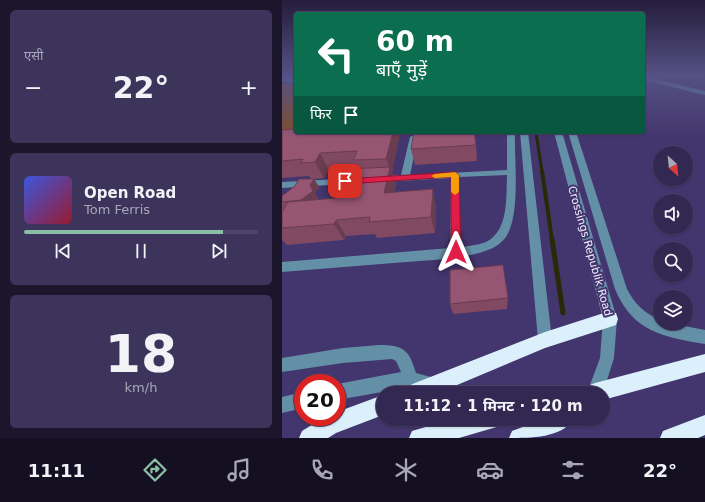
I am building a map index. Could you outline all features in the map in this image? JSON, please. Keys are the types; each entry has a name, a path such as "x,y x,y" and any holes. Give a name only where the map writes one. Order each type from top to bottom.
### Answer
{"highway":[{"path":"434,386 545,340 610,319"},
{"path":"610,389 705,363"},
{"path":"309,438 330,426 376,408"},
{"path":"670,438 705,425"},
{"path":"419,438 466,426"},
{"path":"519,438 553,426"}],"street":[{"path":"283,269 456,252 489,245 502,235 508,222 511,172 510,134"},
{"path":"524,134 545,340"},
{"name":"Crossings Republik Road","path":"558,134 610,319 607,358 597,386"},
{"name":"Crossings Republik Road","path":"573,134 621,289 627,302 639,316 660,327 705,337"},
{"path":"405,178 414,135"},
{"path":"282,185 511,172"},
{"path":"455,175 456,252"},
{"path":"282,364 352,355 394,352 401,355 405,361 413,386"},
{"path":"346,390 393,381 413,386"},
{"path":"282,405 294,402"}],"shaded area":[{"path":"282,96 294,96 294,133 282,138"}],"building":[{"path":"294,129 294,134 392,134 386,159 353,160 357,151 320,153 315,162 301,163 303,159 282,161 282,130"},
{"path":"414,134 474,134 476,145 411,149"},
{"path":"390,167 384,193 433,189 431,217 369,222 370,217 336,220 334,224 282,228 282,212 288,202 337,198 349,169"},
{"path":"299,179 314,179 310,185 313,191 301,200 282,202 282,196 295,186"},
{"path":"503,265 508,298 450,304 450,270"}],"waterway":[{"path":"536,134 542,172"},
{"path":"542,171 552,240"},
{"path":"552,239 563,313"}],"slow traffic":[{"path":"435,176 455,175 455,192"}],"route":[{"path":"345,181 455,175 456,252"}]}
